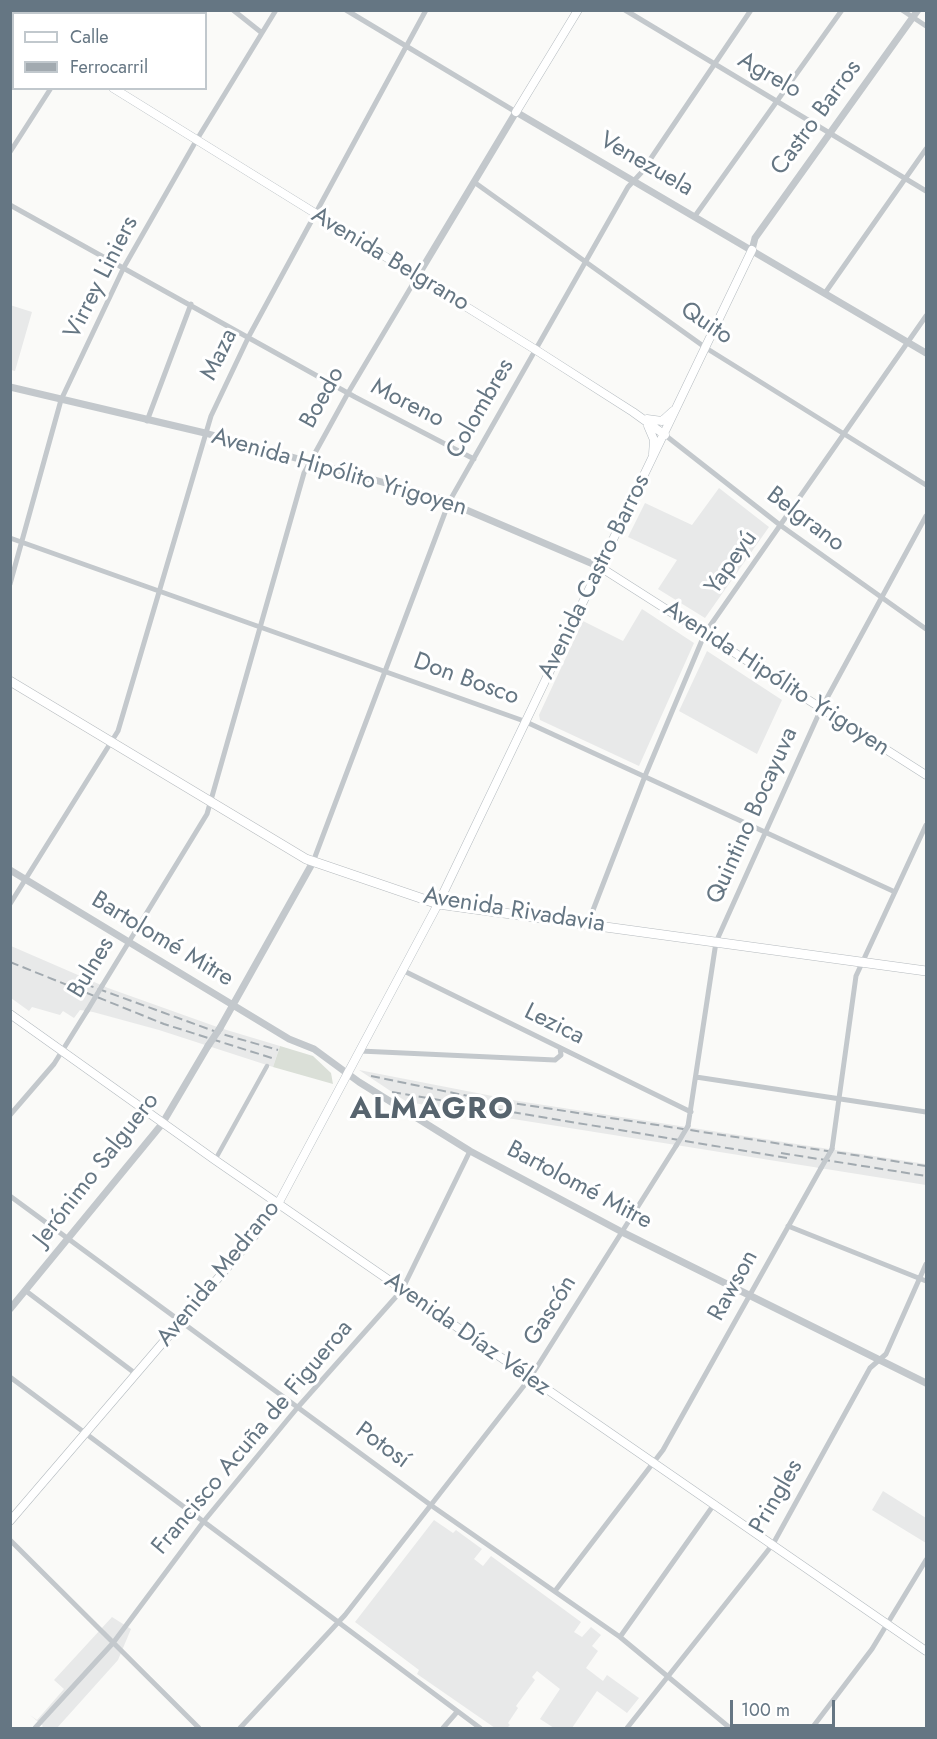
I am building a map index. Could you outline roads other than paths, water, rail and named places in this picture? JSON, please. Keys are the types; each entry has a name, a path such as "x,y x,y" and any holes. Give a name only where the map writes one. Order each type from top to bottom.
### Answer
{"main road":[{"path":"516,112 578,10"},
{"name":"Avenida Belgrano","path":"116,90 536,350 665,435"},
{"name":"Avenida Castro Barros","path":"438,904 752,250"},
{"path":"633,412 651,420 662,421 681,400"},
{"path":"644,420 654,440 649,468"},
{"name":"Avenida Hipólito Yrigoyen","path":"600,567 927,775"},
{"name":"Avenida Rivadavia","path":"10,681 313,862 438,904 927,971"},
{"name":"Avenida Medrano","path":"10,1521 278,1204 438,904"},
{"name":"Avenida Díaz Vélez","path":"10,1014 162,1124 927,1651"}],"street":[{"path":"233,10 262,33"},
{"name":"Virrey Liniers","path":"10,585 61,400 124,267 196,141 276,10"},
{"name":"Venezuela","path":"346,10 927,353"},
{"name":"Maza","path":"10,904 118,731 205,433 249,336 426,10"},
{"name":"Agrelo","path":"625,10 927,191"},
{"name":"Colombres","path":"313,862 449,502 624,194 751,10"},
{"path":"694,216 842,10"},
{"path":"902,10 927,26"},
{"name":"Castro Barros","path":"752,250 755,238 918,10"},
{"path":"10,153 50,90"},
{"name":"Boedo","path":"210,801 304,472 348,393 516,112"},
{"path":"825,293 927,149"},
{"name":"Quito","path":"474,182 706,348 927,485"},
{"name":"Moreno","path":"10,206 249,336 348,393 474,459"},
{"path":"147,421 191,304"},
{"name":"Yapeyú","path":"588,923 645,776 705,633 927,316"},
{"name":"Avenida Hipólito Yrigoyen","path":"10,387 205,433 449,502 600,567"},
{"name":"Belgrano","path":"665,435 881,600 927,629"},
{"name":"Quintino Bocayuva","path":"716,942 821,709 927,516"},
{"name":"Don Bosco","path":"10,538 387,670 524,721 895,892"},
{"name":"Bulnes","path":"10,1115 61,1052 207,814 210,801"},
{"name":"Rawson","path":"555,1591 655,1463 831,1149 856,976 927,825"},
{"name":"Jerónimo Salguero","path":"10,1309 162,1124 220,1028 313,862"},
{"name":"Bartolomé Mitre","path":"10,870 232,1006 289,1039 314,1049 348,1075 470,1151 622,1232 927,1383"},
{"name":"Gascón","path":"240,1728 338,1623 432,1506 530,1378 676,1146 688,1126 691,1112 716,942"},
{"name":"Lezica","path":"402,970 691,1112"},
{"path":"360,1051 555,1060 561,1055 560,1048"},
{"path":"215,1160 267,1066"},
{"path":"696,1077 927,1112"},
{"name":"Francisco Acuña de Figueroa","path":"34,1728 113,1643 204,1521 298,1407 402,1290 470,1151"},
{"name":"Potosí","path":"10,1196 432,1506 620,1636 730,1728"},
{"path":"788,1226 927,1281"},
{"name":"Pringles","path":"627,1728 773,1544 870,1368 886,1354 927,1264"},
{"path":"26,1291 136,1374"},
{"path":"10,1377 480,1728"},
{"path":"620,1636 715,1503"},
{"path":"10,1540 199,1728"},
{"path":"812,1728 888,1625 927,1560"},
{"path":"443,1728 458,1713"}],"railway":[{"path":"10,962 164,1024 275,1059"},
{"path":"85,984 222,1034 278,1050"},
{"path":"371,1076 473,1097 926,1166"},
{"path":"392,1092 787,1158"},
{"path":"781,1153 926,1176"}],"district":[{"name":"ALMAGRO","path":"432,1111"}]}
